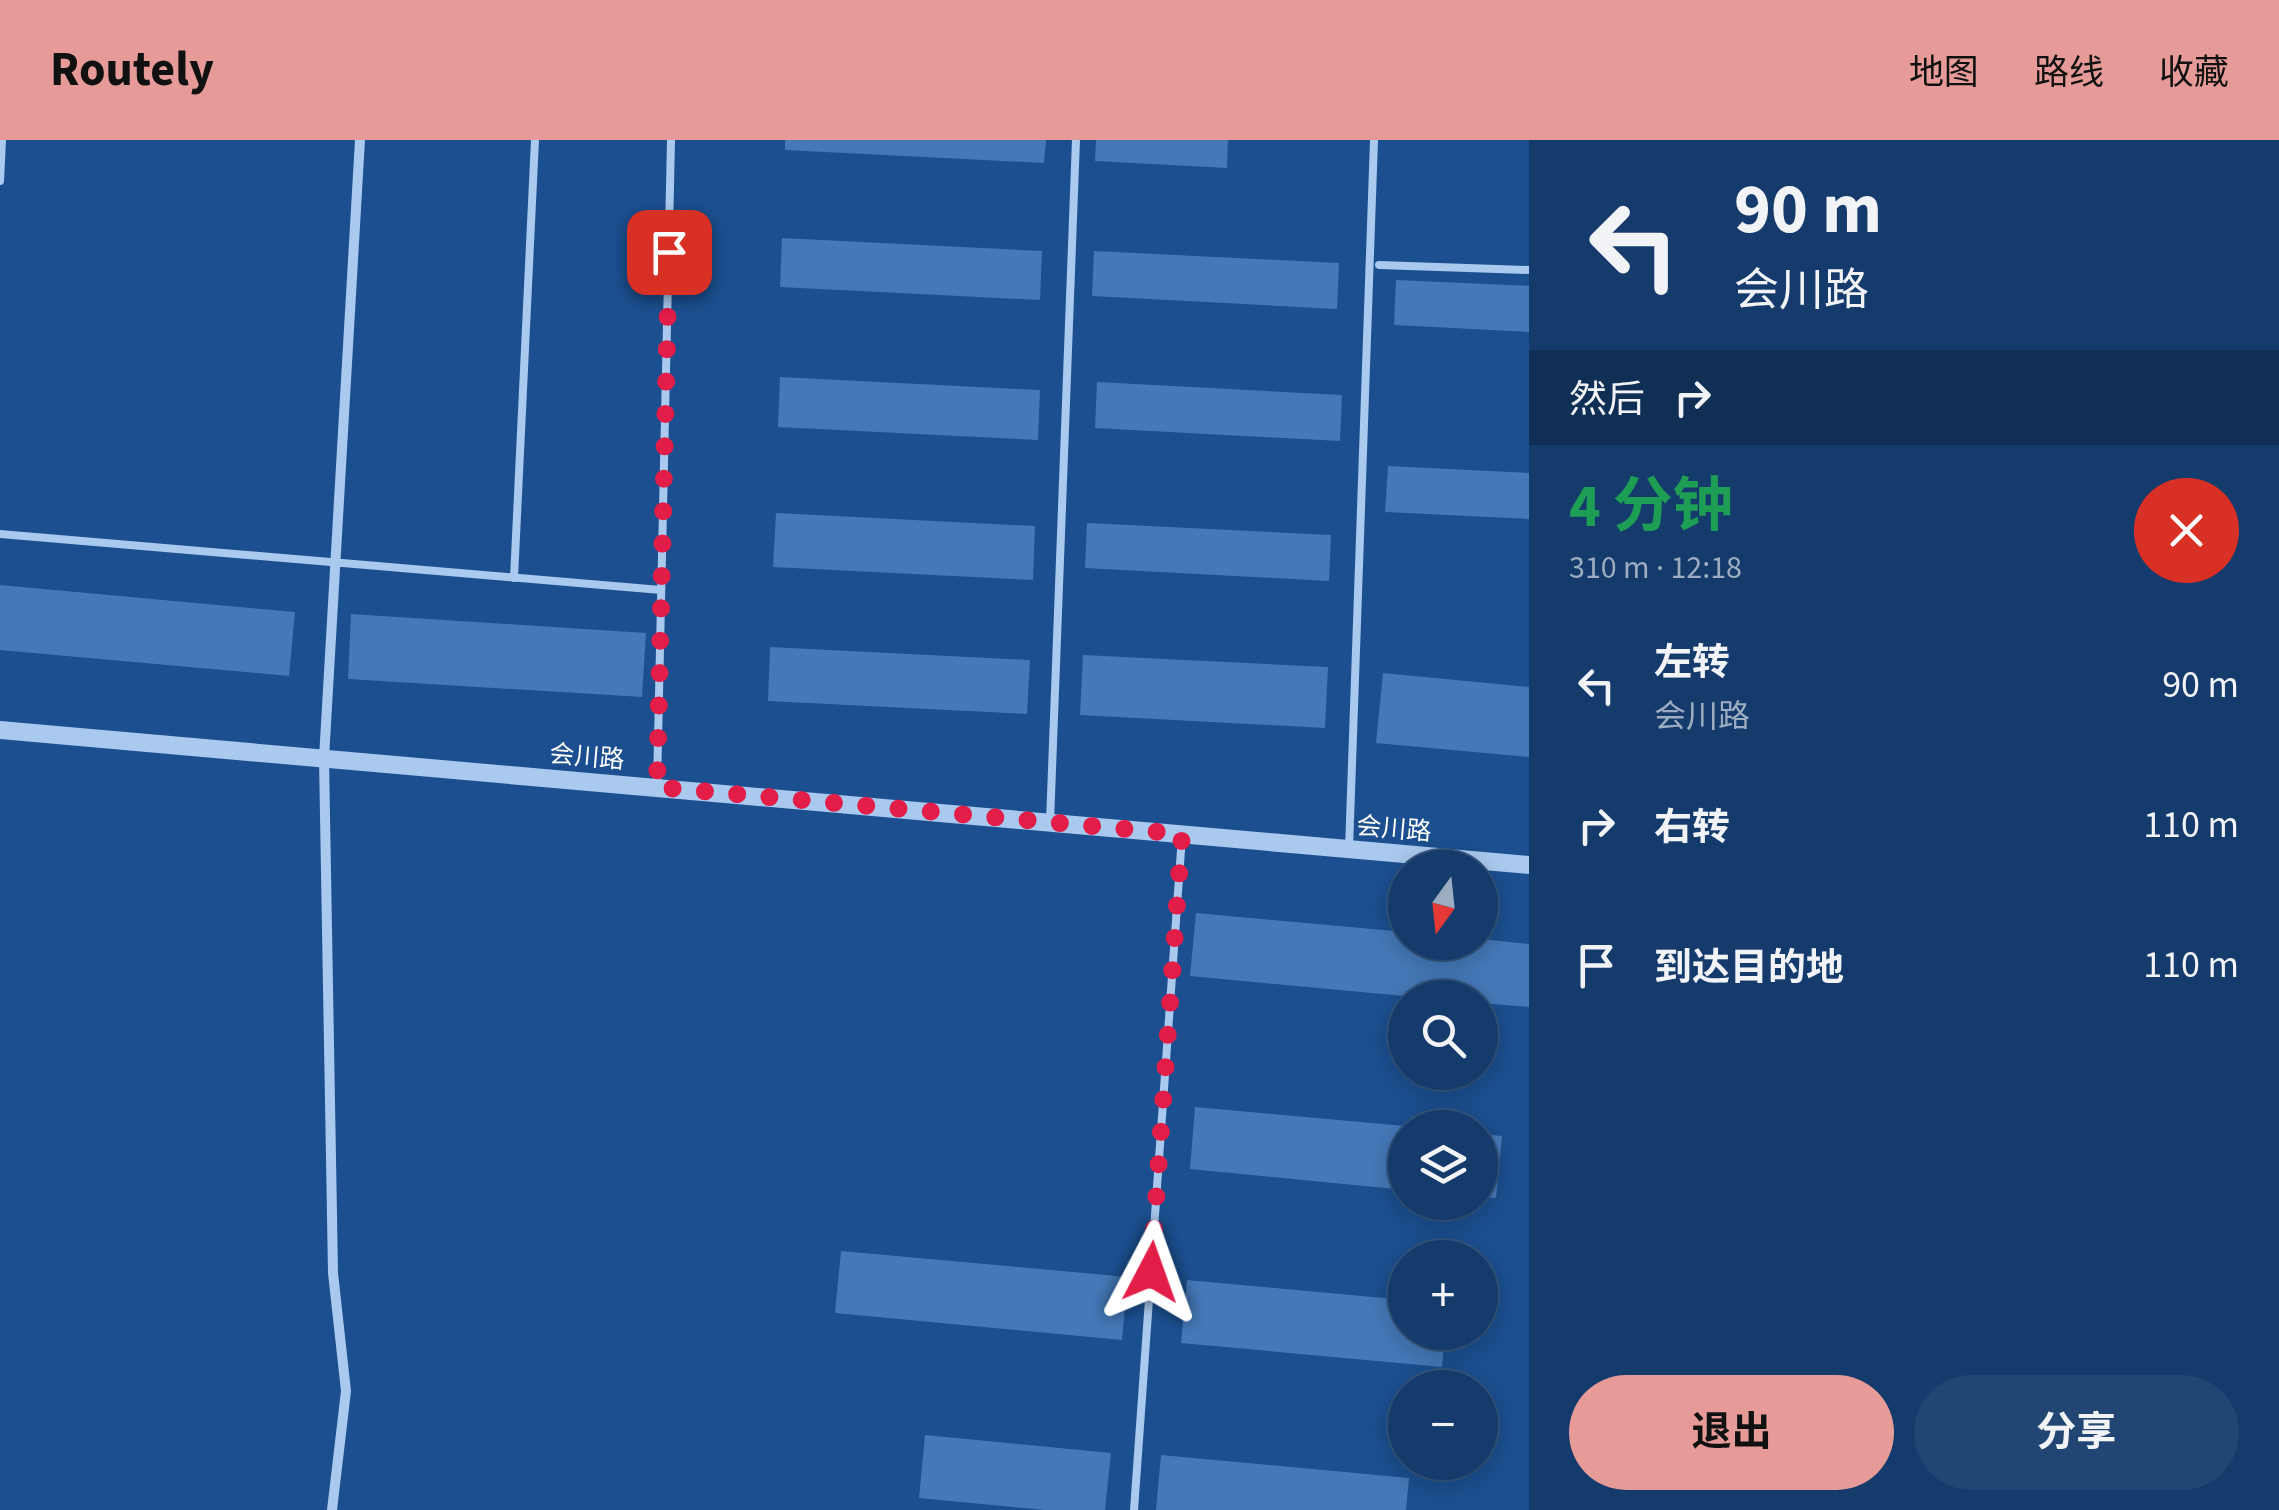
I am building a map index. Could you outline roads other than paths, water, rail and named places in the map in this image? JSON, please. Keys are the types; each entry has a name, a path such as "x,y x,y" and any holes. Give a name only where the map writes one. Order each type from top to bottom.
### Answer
{"street":[{"path":"332,1510 346,1391 334,1274 324,758 360,140"},
{"name":"会川路","path":"0,730 1529,865"}],"lane":[{"path":"0,180 2,140"},
{"path":"514,578 535,140"},
{"path":"657,787 672,140"},
{"path":"1050,822 1076,140"},
{"path":"1349,849 1374,140"},
{"path":"1379,265 1529,270"},
{"path":"0,534 661,590"},
{"path":"1134,1510 1182,834"}]}
